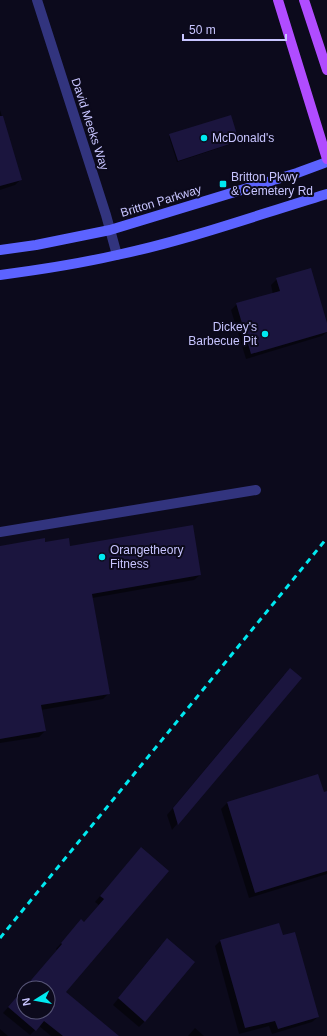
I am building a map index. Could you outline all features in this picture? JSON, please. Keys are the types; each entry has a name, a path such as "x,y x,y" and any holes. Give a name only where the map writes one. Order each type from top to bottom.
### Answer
{"main road":[{"path":"278,0 327,159"},
{"path":"304,0 327,70"},
{"name":"Britton Parkway","path":"0,250 36,245 110,230 297,173 327,162"},
{"path":"0,275 35,271 117,255 192,236 327,194"}],"street":[{"name":"David Meeks Way","path":"37,0 117,255"},
{"path":"0,532 256,490"}],"building":[{"name":"McDonald's","path":"231,115 239,141 178,161 169,134"},
{"path":"0,116 3,116 22,180 0,186"},
{"path":"311,268 327,323 327,332 251,354 236,303 280,291 276,278"},
{"path":"193,525 201,575 92,594 110,694 41,705 46,731 0,739 0,546 45,538 45,542 69,538 70,546"},
{"path":"290,668 302,678 178,825 173,808"},
{"path":"318,774 324,792 327,791 327,871 255,893 227,802"},
{"path":"141,847 169,871 66,992 119,1036 63,1036 44,1021 36,1031 23,1020 56,1020 56,980 31,980 81,919 84,922 104,899 100,896"},
{"path":"279,923 283,935 295,932 319,1017 278,1029 275,1021 245,1028 220,940"},
{"path":"167,938 195,962 145,1022 118,998"},
{"path":"16,998 16,1014 8,1007"}],"railway":[{"path":"0,938 327,538"}],"place":[{"name":"McDonald's","path":"204,138"},
{"name":"Britton Pkwy & Cemetery Rd","path":"223,184"},
{"name":"Dickey's Barbecue Pit","path":"265,334"},
{"name":"Orangetheory Fitness","path":"102,557"}]}
